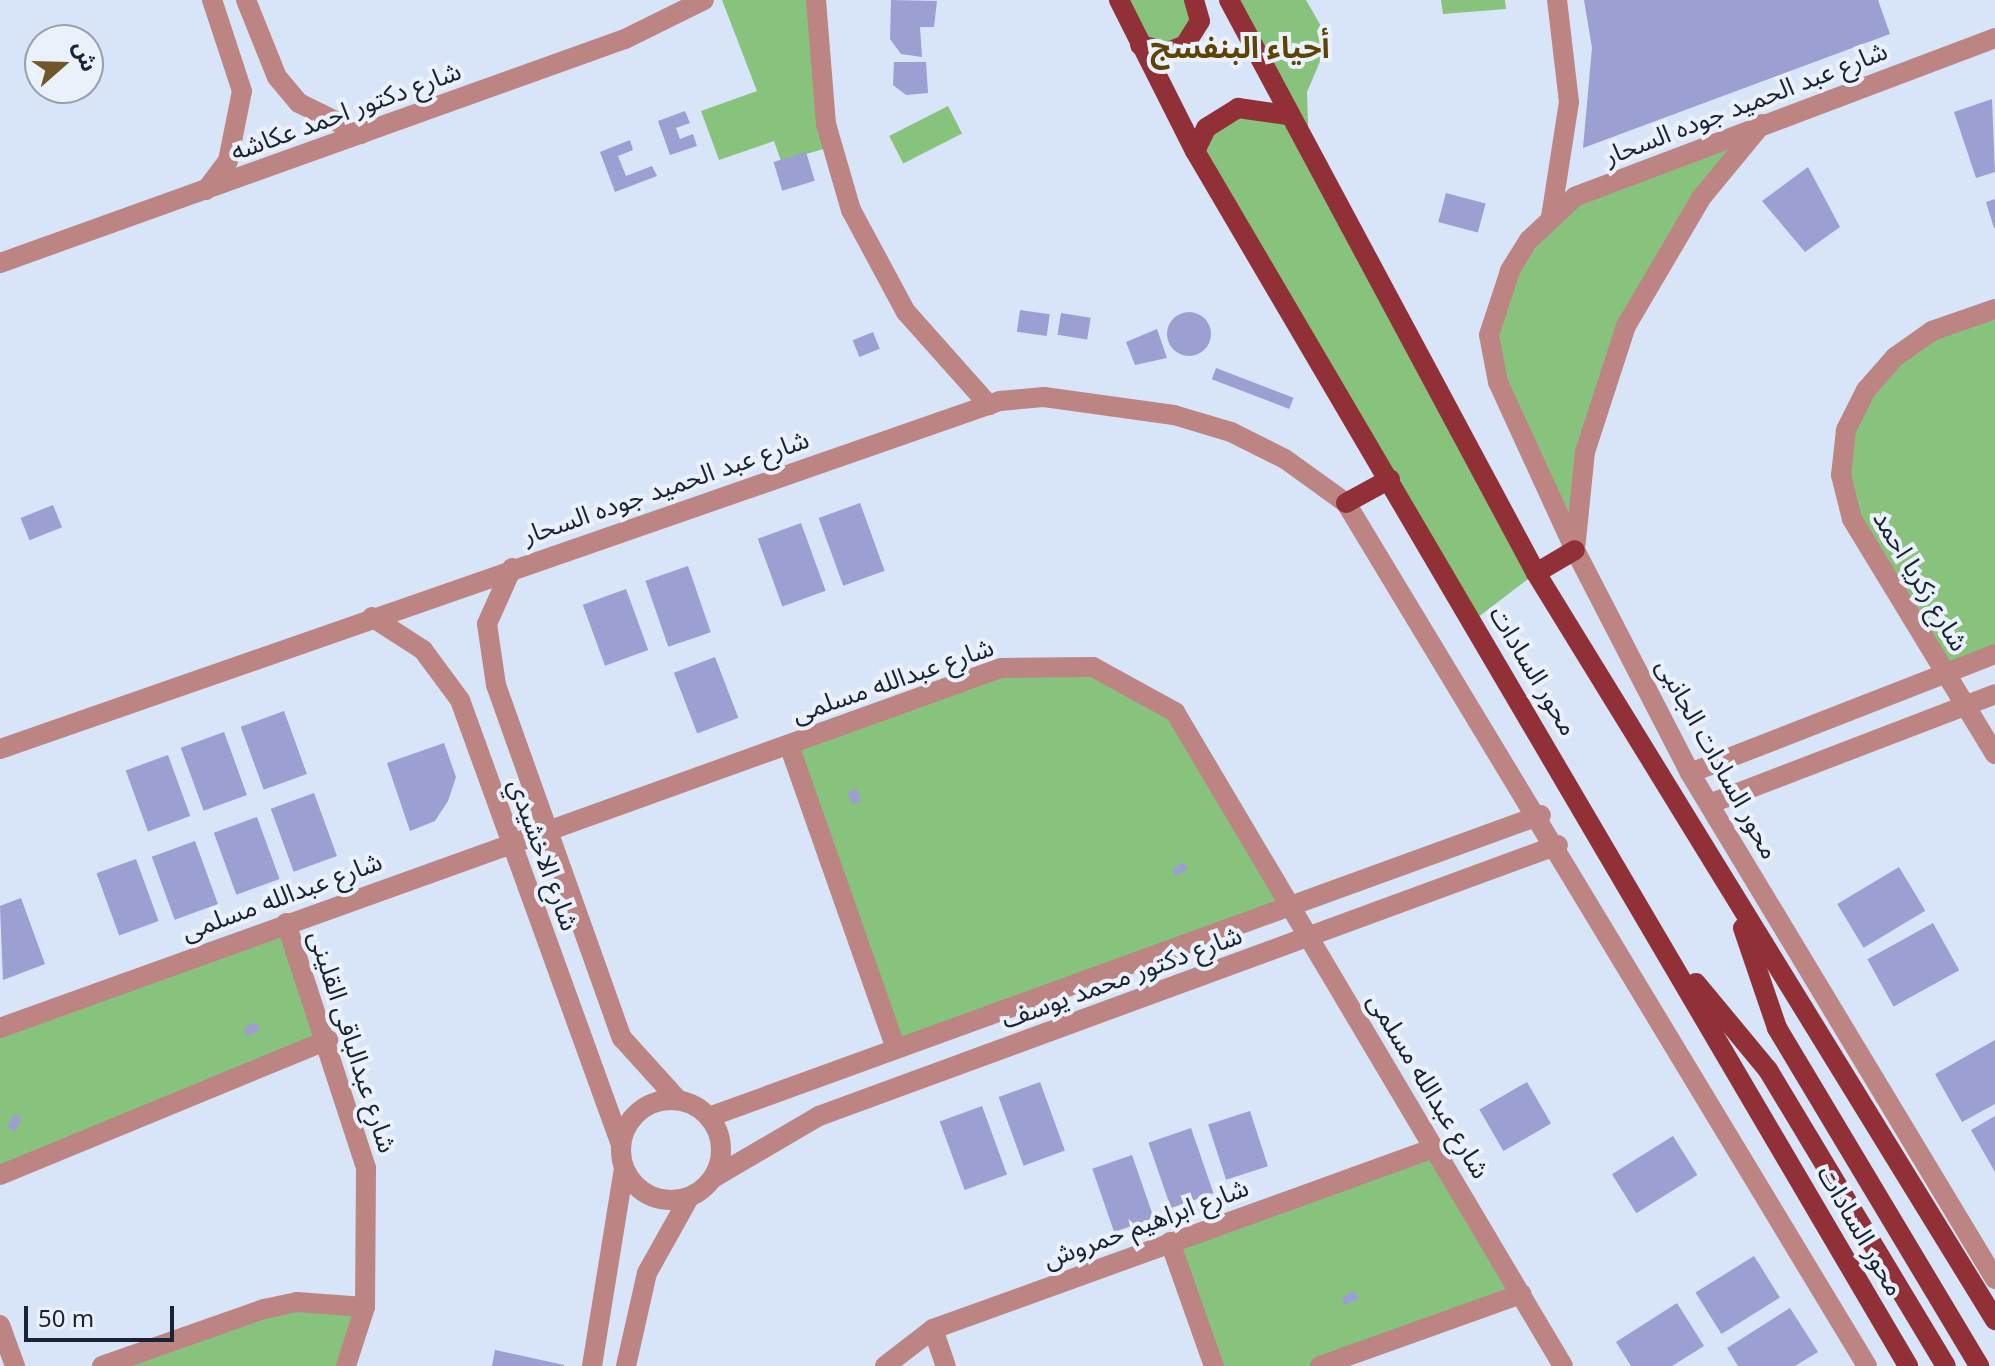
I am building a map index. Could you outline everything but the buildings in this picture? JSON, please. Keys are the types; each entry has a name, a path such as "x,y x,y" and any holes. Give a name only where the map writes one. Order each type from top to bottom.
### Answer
{"main road":[{"name":"محور السادات","path":"1119,0 1195,151 1673,960 1908,1366"},
{"path":"1140,45 1168,52 1185,45 1200,21 1194,0"},
{"name":"محور السادات","path":"1229,0 1287,115 1536,573 1741,915 1995,1320"},
{"path":"1195,151 1206,128 1238,108 1287,115"},
{"path":"1346,503 1390,479"},
{"path":"1536,573 1575,550"},
{"path":"1741,915 1777,1028 1979,1366"},
{"path":"1673,960 1768,1070 1946,1366"}],"street":[{"path":"206,190 240,127 242,91 212,0"},
{"path":"246,0 277,77 299,103 362,134"},
{"name":"شارع دكتور احمد عكاشه","path":"0,263 625,39 704,0"},
{"path":"816,0 826,124 857,224 906,312 989,405"},
{"path":"1551,217 1569,102 1557,0"},
{"name":"شارع عبد الحميد جوده السحار","path":"1529,240 1575,197 1762,123 1995,38"},
{"path":"1575,550 1590,430 1626,326 1701,198 1762,123"},
{"name":"محور السادات الجانبى","path":"1529,240 1495,301 1490,352 1575,550 1690,773 1995,1279"},
{"name":"شارع زكريا احمد","path":"1995,309 1932,331 1895,357 1866,390 1846,430 1841,475 1852,519 1995,754"},
{"name":"شارع عبد الحميد جوده السحار","path":"0,749 512,568 989,405 1031,395 1174,415 1285,459 1346,503"},
{"path":"1346,503 1541,815 1867,1366"},
{"name":"شارع الاخشيدي","path":"512,568 487,624 487,655 622,1038 678,1100"},
{"name":"شارع الاخشيدي","path":"372,617 423,650 452,687 620,1143"},
{"path":"1690,773 1995,654"},
{"name":"شارع عبدالله مسلمى","path":"0,1028 1001,668 1093,667 1175,712 1563,1366"},
{"path":"1709,804 1995,694"},
{"path":"789,745 896,1048"},
{"name":"شارع دكتور محمد يوسف","path":"709,1117 1293,908 1541,815"},
{"name":"شارع دكتور محمد يوسف","path":"713,1178 819,1116 1558,845"},
{"name":"شارع عبدالباقى القلينى","path":"286,923 328,1040 366,1168 365,1307 346,1366"},
{"path":"0,1175 328,1040"},
{"path":"592,1366 624,1169 620,1143 640,1109 678,1100 709,1117 721,1147 713,1178 689,1198 647,1273 626,1366"},
{"name":"شارع ابراهيم حمروش","path":"885,1366 933,1329 1434,1148"},
{"path":"624,1169 650,1197 689,1198"},
{"path":"1170,1242 1214,1366"},
{"path":"1320,1366 1521,1294"},
{"path":"102,1366 264,1309 297,1302 365,1307"},
{"path":"0,1325 15,1366"},
{"path":"933,1329 946,1366"}],"green space":[{"path":"722,0 816,0 831,147 781,161 774,141 719,160 701,111 757,91"},
{"path":"1119,0 1194,0 1200,21 1158,52"},
{"path":"1229,0 1306,0 1329,40 1307,92 1309,155 1536,573 1473,621 1199,139 1215,119 1276,109"},
{"path":"1441,0 1505,0 1506,9 1443,14"},
{"path":"948,106 962,134 903,164 889,136"},
{"path":"1762,123 1727,165 1613,356 1575,550 1498,382 1491,318 1563,206"},
{"path":"1995,309 1995,654 1946,673 1852,519 1846,430 1895,357"},
{"path":"1063,662 1150,692 1293,908 896,1048 789,745 1001,668"},
{"path":"286,923 328,1040 0,1175 0,1028"},
{"path":"1434,1148 1521,1294 1320,1366 1214,1366 1170,1242"},
{"path":"365,1307 340,1366 102,1366 264,1309"}],"district":[{"name":"أحياء البنفسج","path":"1240,49"}]}
